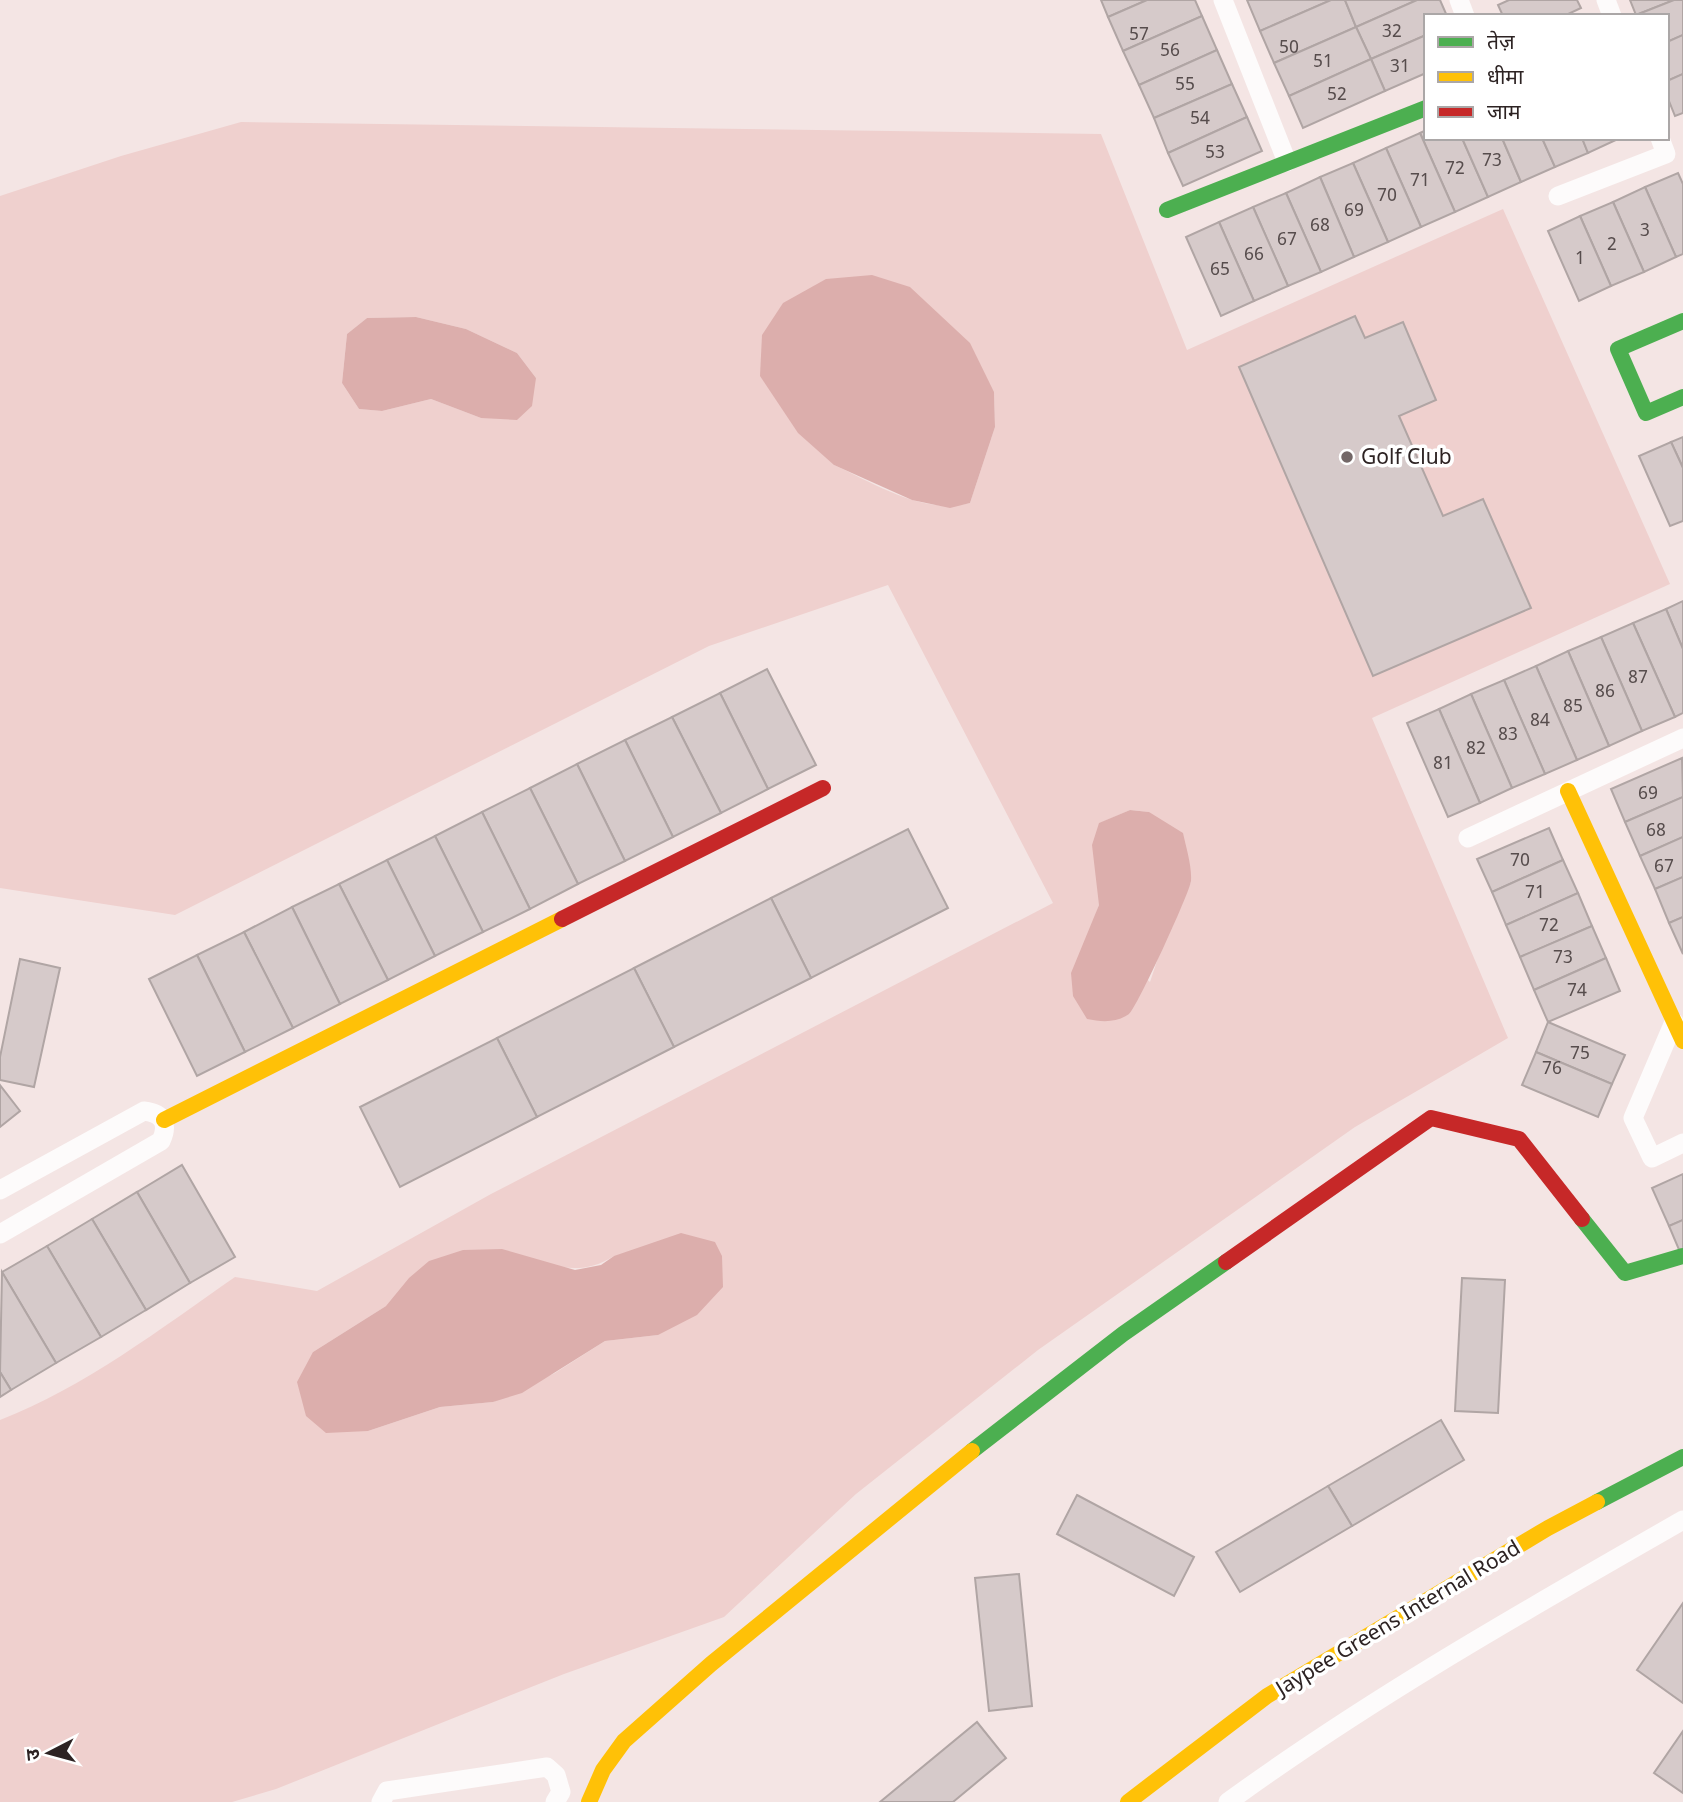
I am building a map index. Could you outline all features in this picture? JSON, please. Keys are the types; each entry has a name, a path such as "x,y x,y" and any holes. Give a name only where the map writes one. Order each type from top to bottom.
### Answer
{"street":[{"path":"1223,0 1287,162"},
{"path":"1167,209 1424,109"},
{"path":"1558,196 1666,154 1661,140"},
{"path":"1683,321 1618,349 1646,413 1683,397"},
{"path":"1468,838 1683,737"},
{"path":"164,1120 823,788"},
{"path":"1568,791 1683,1041"},
{"path":"1674,1022 1633,1118 1652,1158 1683,1143"},
{"path":"0,1190 144,1111 155,1112 164,1120 166,1131 161,1141 0,1234"},
{"path":"589,1802 603,1770 624,1741 711,1664 977,1447 1123,1334 1431,1118 1519,1139 1625,1273 1683,1256"},
{"name":"Jaypee Greens Internal Road","path":"1128,1802 1267,1696 1548,1528 1683,1457"},
{"path":"1228,1802 1295,1753 1512,1618 1683,1520"},
{"path":"381,1802 387,1791 547,1768 556,1774 561,1792 555,1802"}],"shaded area":[{"path":"241,122 1101,134 1187,350 1503,209 1670,584 1372,718 1508,1038 1355,1127 1038,1350 856,1494 724,1617 564,1674 276,1789 232,1802 0,1802 0,1420 31,1407 92,1374 235,1277 317,1291 491,1194 1053,903 888,585 709,646 175,915 0,888 0,196 121,156","holes":["416,317 466,329 517,353 536,378 481,418 431,399 382,411 359,409 342,383 347,334 367,318","994,392 995,427 970,503 952,506 917,501 883,489 834,465","1130,810 1149,812 1191,882 1162,946 1150,982 1091,928 1099,905 1100,823","614,1256 658,1335 605,1341 555,1373 493,1402 440,1407 368,1431 313,1352 386,1306 548,1265 582,1268"]},
{"path":"872,275 910,287 970,343 994,392 995,427 970,503 950,508 912,500 834,465 798,433 760,376 762,335 783,303 826,279"},
{"path":"416,317 466,329 517,353 536,378 532,406 517,420 481,418 431,399 382,411 359,409 342,383 347,334 367,318"},
{"path":"1130,810 1149,812 1183,833 1191,881 1134,1008 1119,1019 1098,1021 1087,1019 1073,996 1071,973 1099,905 1092,845 1099,823"},
{"path":"681,1233 715,1242 722,1256 723,1287 697,1315 658,1335 605,1341 522,1393 493,1402 440,1407 368,1431 326,1433 306,1416 297,1382 313,1352 386,1306 409,1278 429,1261 463,1250 502,1249 575,1270 601,1265 614,1256"}],"building":[{"path":"1101,0 1147,0 1108,17"},
{"path":"1147,0 1195,0 1202,16 1123,51 1108,17"},
{"path":"1247,0 1331,0 1260,31"},
{"path":"1331,0 1345,0 1356,27 1274,63 1260,31"},
{"path":"1345,0 1417,0 1356,27"},
{"path":"1417,0 1440,0 1446,14 1424,14 1424,36 1371,59 1356,27"},
{"path":"1509,0 1577,0 1581,8 1568,14 1502,14 1498,5"},
{"path":"1630,0 1674,0 1639,14 1636,14"},
{"path":"1674,0 1683,0 1683,35 1669,41 1669,14 1639,14"},
{"path":"1202,16 1217,50 1139,85 1123,51"},
{"path":"1356,27 1371,59 1289,96 1274,63"},
{"path":"1683,35 1683,74 1669,80 1669,41"},
{"path":"1424,36 1424,74 1385,91 1371,59"},
{"path":"1217,50 1232,84 1154,118 1139,85"},
{"path":"1371,59 1385,91 1303,128 1289,96"},
{"path":"1683,74 1683,113 1675,116 1669,101 1669,80"},
{"path":"1232,84 1247,117 1168,153 1154,118"},
{"path":"1247,117 1262,151 1183,186 1168,153"},
{"path":"1424,131 1424,140 1463,140 1488,197 1455,212 1420,133"},
{"path":"1420,133 1455,212 1421,227 1386,148"},
{"path":"1463,140 1503,140 1521,182 1488,197"},
{"path":"1503,140 1543,140 1555,167 1521,182"},
{"path":"1543,140 1583,140 1588,153 1555,167"},
{"path":"1583,140 1616,140 1588,153"},
{"path":"1386,148 1421,227 1388,242 1353,163"},
{"path":"1353,163 1388,242 1354,257 1320,177"},
{"path":"1678,173 1683,184 1683,254 1676,257 1645,187"},
{"path":"1320,177 1354,257 1321,272 1286,193"},
{"path":"1645,187 1676,257 1644,272 1613,202"},
{"path":"1286,193 1321,272 1288,286 1253,207"},
{"path":"1613,202 1644,272 1611,286 1580,216"},
{"path":"1253,207 1288,286 1254,301 1219,222"},
{"path":"1580,216 1611,286 1579,301 1548,231"},
{"path":"1219,222 1254,301 1221,316 1186,237"},
{"name":"Golf Club","path":"1355,316 1365,338 1403,322 1436,400 1399,416 1443,516 1483,499 1531,608 1373,676 1239,367"},
{"path":"1683,437 1683,468 1671,442"},
{"path":"1671,442 1683,468 1683,521 1670,526 1639,456"},
{"path":"1683,601 1683,649 1666,609"},
{"path":"1666,609 1683,649 1683,713 1675,717 1633,623"},
{"path":"1633,623 1675,717 1642,731 1601,637"},
{"path":"1601,637 1642,731 1609,746 1568,651"},
{"path":"1568,651 1609,746 1577,760 1536,666"},
{"path":"1536,666 1577,760 1545,774 1504,680"},
{"path":"767,669 816,765 768,789 720,693"},
{"path":"1504,680 1545,774 1512,788 1471,694"},
{"path":"720,693 768,789 721,813 672,717"},
{"path":"1471,694 1512,788 1480,803 1439,709"},
{"path":"1439,709 1480,803 1448,817 1407,723"},
{"path":"672,717 721,813 673,837 625,740"},
{"path":"625,740 673,837 625,861 577,764"},
{"path":"1682,758 1683,797 1625,822 1611,789"},
{"path":"577,764 625,861 578,884 530,788"},
{"path":"530,788 578,884 530,909 482,812"},
{"path":"1683,797 1683,837 1640,856 1625,822"},
{"path":"482,812 530,909 483,932 435,836"},
{"path":"1549,828 1563,860 1492,892 1477,859"},
{"path":"908,829 948,908 811,978 771,898"},
{"path":"435,836 483,932 435,956 387,860"},
{"path":"1683,837 1683,877 1655,889 1640,856"},
{"path":"387,860 435,956 388,980 339,884"},
{"path":"1563,860 1578,893 1506,925 1492,892"},
{"path":"1683,877 1683,917 1669,923 1655,889"},
{"path":"339,884 388,980 340,1004 292,907"},
{"path":"1578,893 1592,926 1520,957 1506,925"},
{"path":"771,898 811,978 674,1047 634,968"},
{"path":"292,907 340,1004 293,1028 244,932"},
{"path":"1683,917 1683,954 1669,923"},
{"path":"1592,926 1606,958 1534,990 1520,957"},
{"path":"244,932 293,1028 245,1052 197,955"},
{"path":"197,955 245,1052 197,1076 149,979"},
{"path":"1606,958 1620,991 1548,1022 1534,990"},
{"path":"20,959 60,968 34,1087 0,1080 0,1057"},
{"path":"634,968 674,1047 537,1117 497,1038"},
{"path":"1548,1022 1625,1055 1612,1084 1536,1052"},
{"path":"497,1038 537,1117 400,1187 360,1107"},
{"path":"1536,1052 1612,1084 1598,1117 1522,1085"},
{"path":"0,1085 20,1111 0,1127"},
{"path":"182,1165 235,1257 190,1283 137,1192"},
{"path":"1683,1174 1683,1220 1669,1226 1652,1188"},
{"path":"137,1192 190,1283 146,1310 92,1219"},
{"path":"92,1219 146,1310 101,1337 47,1246"},
{"path":"1683,1220 1683,1259 1669,1226"},
{"path":"47,1246 101,1337 56,1363 2,1272"},
{"path":"2,1272 56,1363 11,1390 0,1372"},
{"path":"1462,1278 1505,1280 1498,1413 1455,1411"},
{"path":"0,1372 11,1390 0,1397"},
{"path":"1441,1420 1464,1460 1352,1526 1328,1486"},
{"path":"1328,1486 1352,1526 1240,1592 1216,1552"},
{"path":"1077,1495 1194,1557 1174,1596 1057,1534"},
{"path":"1019,1574 1032,1706 989,1711 975,1578"},
{"path":"1683,1603 1683,1703 1637,1670"},
{"path":"977,1722 1006,1758 953,1802 880,1802"},
{"path":"1683,1731 1683,1793 1654,1773"}],"traffic: fast":[{"path":"1167,210 1424,109"},
{"path":"1683,321 1618,349 1646,413 1683,397"},
{"path":"1582,1219 1625,1273 1683,1256"},
{"path":"972,1451 1123,1334 1226,1262"},
{"path":"1597,1502 1683,1457"}],"traffic: slow":[{"path":"1568,791 1683,1041"},
{"path":"164,1120 562,919"},
{"path":"589,1802 603,1770 624,1741 711,1664 972,1451"},
{"path":"1128,1802 1267,1696 1548,1528 1597,1502"}],"traffic: jam":[{"path":"562,919 823,788"},
{"path":"1226,1262 1431,1118 1519,1139 1582,1219"}],"place":[{"name":"Golf Club","path":"1347,457"}]}
